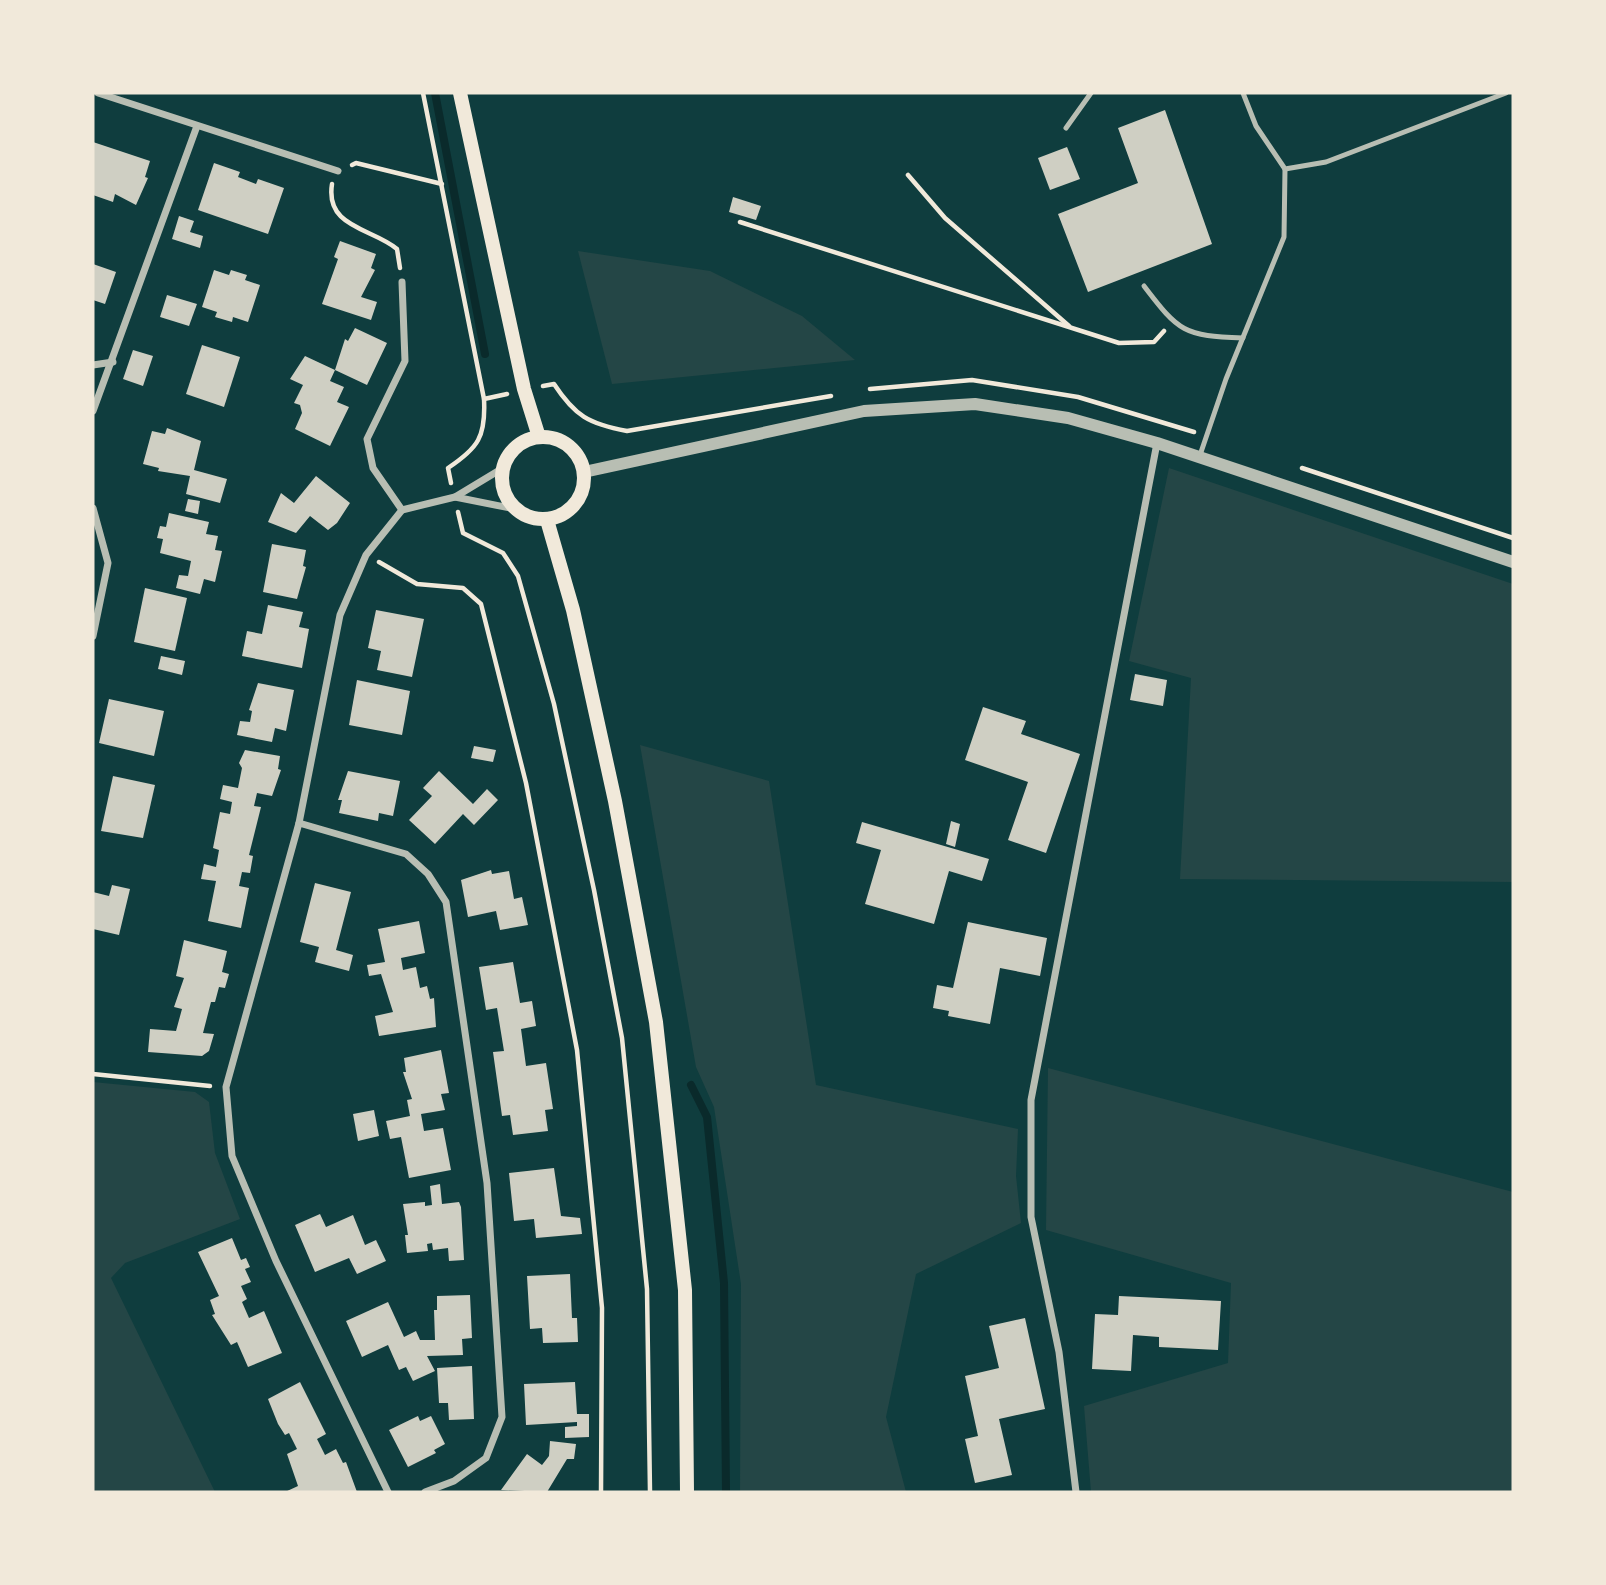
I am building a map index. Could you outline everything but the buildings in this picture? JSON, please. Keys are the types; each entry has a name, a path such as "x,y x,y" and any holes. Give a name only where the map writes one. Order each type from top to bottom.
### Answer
{"main road":[{"path":"460,93 524,389 539,437"},
{"path":"539,437 559,440 576,453 584,472 584,489 576,504 563,515 547,520 530,518 516,509 504,491 503,468 510,453 523,442 539,437"},
{"path":"547,520 573,610 603,746 656,1022 685,1290 687,1492"}],"street":[{"path":"98,93 338,171"},
{"path":"93,411 197,126"},
{"path":"402,282 405,361 367,439 373,468 402,510"},
{"path":"93,365 113,362"},
{"path":"584,472 864,411 975,404 1068,418 1157,443 1513,562"},
{"path":"1076,1492 1059,1352 1031,1217 1031,1100 1157,443"},
{"path":"388,1492 276,1261 232,1156 226,1087 299,823 340,615 366,555 402,510 455,497 503,468"},
{"path":"455,497 516,509"},
{"path":"93,508 108,563 93,636"},
{"path":"299,823 406,853 428,874 446,902 487,1183 502,1417 486,1458 454,1481 425,1492"}],"lane":[{"path":"1066,128 1091,93"},
{"path":"1199,459 1243,338 1284,237 1285,169 1256,126 1243,93"},
{"path":"1285,169 1326,162 1506,93"},
{"path":"1144,286 1172,323 1205,337 1243,338"}],"path":[{"path":"423,93 484,399 485,422 480,441 466,456 448,468 463,533 503,553 518,576 554,704 622,1038 647,1289 650,1492"},
{"path":"402,282 397,249 384,238 347,224 334,208 331,187 338,171 356,163 442,184"},
{"path":"908,175 945,218 1073,329"},
{"path":"740,222 1119,343 1154,342 1172,323"},
{"path":"366,555 418,584 463,588 481,604 488,630 526,783 578,1050 602,1308 601,1492"},
{"path":"93,1074 226,1087"}],"shaded area":[{"path":"578,251 710,271 802,316 855,360 612,384"},
{"path":"1169,468 1513,584 1513,882 1180,879 1191,678 1129,661"},
{"path":"640,745 769,781 816,1085 1018,1129 1016,1176 1021,1223 916,1274 886,1417 906,1492 740,1492 741,1284 714,1107 696,1067"},
{"path":"1048,1068 1513,1192 1513,1492 1091,1492 1084,1406 1228,1363 1231,1283 1046,1230"},
{"path":"93,1082 195,1092 209,1102 215,1153 240,1219 125,1263 111,1278 215,1492 93,1492"}],"waterway":[{"path":"435,93 485,354"},
{"path":"691,1085 707,1117 724,1283 726,1492"}]}
